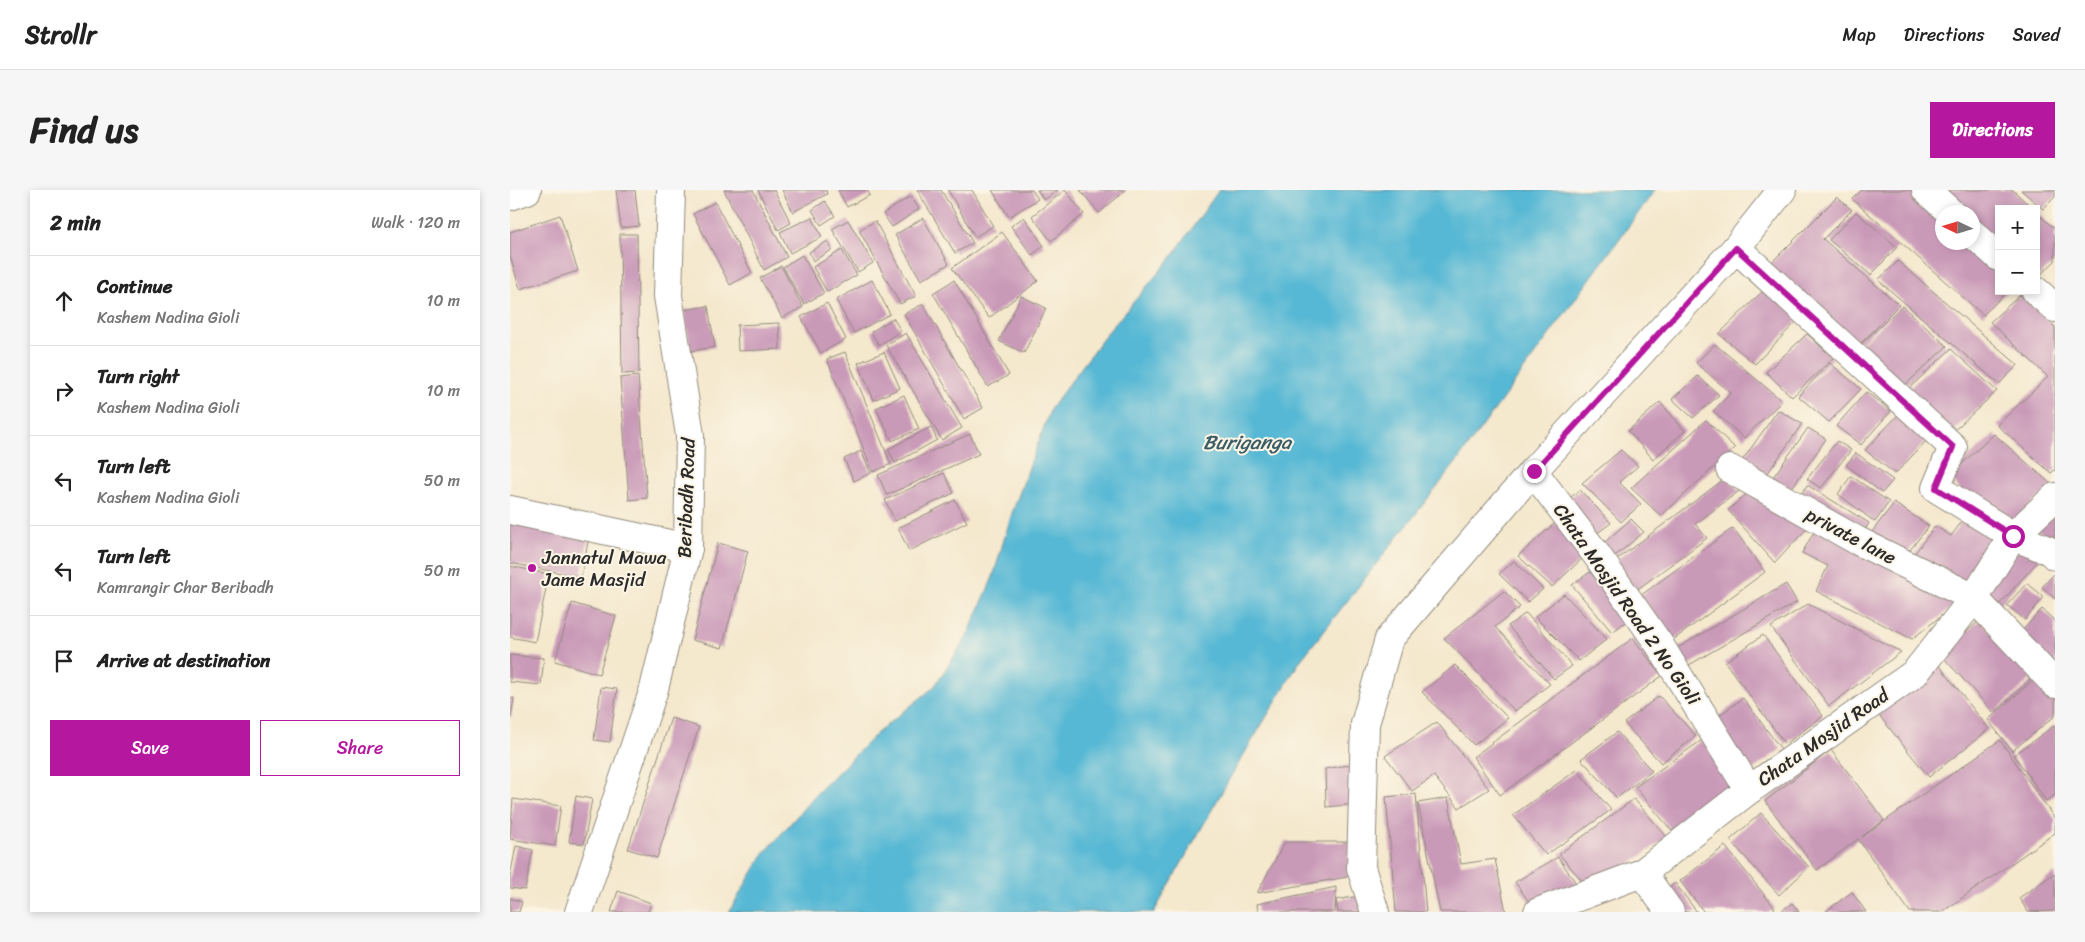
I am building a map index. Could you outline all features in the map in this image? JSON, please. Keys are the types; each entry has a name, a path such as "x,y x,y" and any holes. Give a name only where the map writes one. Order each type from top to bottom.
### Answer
{"main road":[{"path":"510,196 527,190"},
{"name":"Beribadh Road","path":"579,912 654,689 688,548 690,435 668,296 671,190"},
{"path":"1375,912 1361,868 1364,724 1389,639 1534,471 1736,248 1782,190"},
{"path":"1926,190 1942,205"},
{"path":"1980,240 1995,253"},
{"path":"1736,248 1953,447 1936,488 2013,536 2050,551 2055,556"},
{"path":"2040,295 2055,308"},
{"name":"private lane","path":"1730,469 1858,541 1974,598"},
{"name":"Chata Mosjid Road 2 No Gioli","path":"1534,471 1596,554 1659,644 1748,790"},
{"name":"Chata Mosjid Road","path":"1538,912 1642,873 1748,790 1915,672 1974,598 2013,536 2055,497"},
{"path":"513,505 688,548"},
{"path":"1974,598 2055,684"},
{"path":"1642,873 1670,912"}],"water":[{"name":"Buriganga","path":"1219,190 1655,190 1455,464 1300,661 1231,776 1154,912 729,912 762,856 817,793 876,734 934,687 967,637 993,577 1011,516 1051,408 1108,332 1171,258"}],"building":[{"path":"616,190 635,190 639,226 621,228"},
{"path":"724,190 753,190 787,257 764,270"},
{"path":"758,190 774,190 791,223 778,230"},
{"path":"782,190 826,190 827,194 793,212"},
{"path":"838,190 867,190 870,195 847,207"},
{"path":"917,190 941,190 973,243 955,253"},
{"path":"948,190 972,190 993,226 975,237"},
{"path":"992,190 1032,190 1038,199 1009,217"},
{"path":"1037,190 1058,190 1044,200"},
{"path":"1065,190 1084,214 1051,241 1032,216"},
{"path":"1080,190 1126,190 1099,213"},
{"path":"1862,190 1913,190 1935,210 1935,250 1980,249 1995,262 1995,295 2004,295 1983,315 1852,199"},
{"path":"1951,190 2013,190 2029,205 1995,205 1995,243 1980,230 1980,205 1953,205 1944,197"},
{"path":"2021,190 2055,190 2055,197 2043,209"},
{"path":"911,196 919,209 892,227 883,214"},
{"path":"1837,197 1852,210 1823,239 1899,305 1855,349 1763,271"},
{"path":"825,201 835,216 821,225 812,210"},
{"path":"715,202 752,273 730,285 693,214"},
{"path":"1856,212 1897,247 1871,275 1829,240"},
{"path":"560,215 578,271 520,289 510,256 510,232"},
{"path":"2040,216 2055,229 2055,261 2040,275"},
{"path":"812,217 822,237 790,253 780,232"},
{"path":"1024,217 1044,246 1032,255 1011,226"},
{"path":"923,218 949,264 921,280 895,235"},
{"path":"848,220 873,263 858,272 832,229"},
{"path":"875,221 916,296 900,304 859,230"},
{"path":"1002,232 1038,281 989,318 952,268"},
{"path":"620,234 637,234 639,373 622,374"},
{"path":"828,241 832,250 813,261 809,252"},
{"path":"842,250 857,275 827,292 813,267"},
{"path":"802,255 824,293 804,304 783,267"},
{"path":"1898,261 2018,365 1999,384 1878,280"},
{"path":"781,266 803,307 782,318 760,278"},
{"path":"872,280 890,314 854,333 836,300"},
{"path":"954,280 1009,375 988,387 933,293"},
{"path":"1765,289 1800,318 1755,364 1719,334"},
{"path":"2020,295 2055,327 2055,470 2051,473 1997,425 2048,377 1990,322"},
{"path":"1021,296 1046,308 1024,353 999,341"},
{"path":"827,303 846,339 821,353 801,317"},
{"path":"923,304 983,408 964,419 904,314"},
{"path":"708,306 715,347 691,351 684,310"},
{"path":"1902,306 1947,346 1900,390 1855,350"},
{"path":"893,318 901,331 879,345 871,332"},
{"path":"779,323 780,349 738,351 737,325"},
{"path":"906,333 962,428 942,440 886,345"},
{"path":"1807,334 1833,358 1792,397 1766,372"},
{"path":"1715,344 1782,401 1744,438 1713,411 1731,393 1696,363"},
{"path":"1951,349 1997,391 1949,435 1904,393"},
{"path":"845,352 891,464 873,472 827,359"},
{"path":"884,352 900,388 874,400 858,363"},
{"path":"1830,363 1861,389 1829,422 1798,396"},
{"path":"638,376 647,498 629,500 620,378"},
{"path":"1698,376 1719,395 1693,418 1672,399"},
{"path":"1866,392 1891,411 1861,445 1836,426"},
{"path":"904,395 919,429 892,441 876,408"},
{"path":"1660,402 1685,431 1653,459 1628,431"},
{"path":"1778,410 1802,424 1763,480 1739,465"},
{"path":"1899,414 1929,438 1895,474 1865,450"},
{"path":"1706,420 1735,448 1661,516 1631,488"},
{"path":"931,427 937,440 895,463 888,449"},
{"path":"1808,428 1826,439 1789,492 1771,480"},
{"path":"970,434 979,454 887,495 878,475"},
{"path":"1994,434 2052,485 2007,527 1968,500 1949,476"},
{"path":"1837,441 1851,450 1821,488 1807,479"},
{"path":"1621,450 1638,466 1619,482 1641,504 1621,522 1582,483"},
{"path":"861,451 871,473 854,481 844,459"},
{"path":"1856,453 1893,480 1882,493 1846,465"},
{"path":"944,473 954,493 895,521 885,500"},
{"path":"1851,476 1889,502 1875,522 1838,494"},
{"path":"1727,477 1739,491 1695,524 1707,538 1635,591 1612,563"},
{"path":"1807,485 1869,523 1860,539 1798,500"},
{"path":"1580,490 1611,523 1588,540 1558,507"},
{"path":"1749,492 1811,524 1775,563 1728,510"},
{"path":"955,500 967,522 909,551 898,528"},
{"path":"1894,503 1929,526 1902,560 1868,537"},
{"path":"2055,515 2055,544 2034,527"},
{"path":"1966,516 2005,540 1966,591 1912,557 1935,526 1951,536"},
{"path":"1631,519 1644,532 1609,561 1597,549"},
{"path":"510,521 589,537 581,577 510,563"},
{"path":"1555,523 1588,553 1552,587 1518,556"},
{"path":"1819,523 1956,604 1912,639 1816,591 1828,566 1802,553"},
{"path":"1733,528 1765,572 1673,640 1640,596"},
{"path":"718,543 748,551 722,648 692,640"},
{"path":"2025,543 2041,558 1997,607 1980,592"},
{"path":"1514,561 1543,589 1528,602 1499,574"},
{"path":"510,566 549,574 535,642 510,637"},
{"path":"1590,572 1631,618 1612,632 1572,585"},
{"path":"2055,573 2055,599 2042,587"},
{"path":"2027,583 2044,597 2025,620 2007,605"},
{"path":"1786,584 1797,602 1684,668 1674,650"},
{"path":"1504,591 1520,607 1495,627 1550,684 1515,711 1444,638"},
{"path":"1564,594 1607,639 1579,661 1535,617"},
{"path":"572,603 616,616 599,674 555,661"},
{"path":"1808,604 1901,652 1829,706 1771,627"},
{"path":"2042,609 2055,621 2055,669 2018,635"},
{"path":"1526,613 1572,666 1554,679 1508,626"},
{"path":"1980,620 2032,678 1994,713 1941,655"},
{"path":"1763,635 1823,716 1785,744 1725,662"},
{"path":"1633,638 1662,676 1500,795 1473,757"},
{"path":"510,655 544,658 541,685 510,682"},
{"path":"1455,665 1508,718 1474,745 1422,692"},
{"path":"1939,665 1989,729 1929,777 1878,714"},
{"path":"2040,674 2055,690 2055,716 2012,751 1988,720"},
{"path":"601,687 617,689 610,742 594,740"},
{"path":"1659,696 1696,736 1661,763 1624,723"},
{"path":"510,698 514,698 511,718 510,717"},
{"path":"1743,698 1781,749 1751,771 1714,719"},
{"path":"671,718 699,727 657,858 628,849"},
{"path":"1437,722 1489,789 1459,808 1434,776 1412,791 1385,756"},
{"path":"2055,725 2055,795 2046,801 2014,755"},
{"path":"1617,732 1652,771 1617,798 1581,759"},
{"path":"1702,740 1739,784 1672,831 1635,787"},
{"path":"2000,740 2055,819 2055,833 1942,912 1910,912 1858,839 1817,870 1765,801 1831,750 1884,820 1862,837"},
{"path":"1354,764 1356,804 1326,807 1325,769"},
{"path":"1577,770 1611,810 1546,855 1513,815"},
{"path":"1416,794 1426,912 1396,912 1386,797"},
{"path":"576,796 592,799 584,844 569,842"},
{"path":"1448,798 1461,864 1495,859 1506,912 1440,912 1418,803"},
{"path":"513,799 561,806 555,846 510,839"},
{"path":"1634,799 1667,837 1592,892 1559,854"},
{"path":"1761,813 1809,867 1779,895 1730,840"},
{"path":"1285,842 1351,842 1347,877 1257,893"},
{"path":"516,846 533,850 525,890 510,888 510,877"},
{"path":"1725,846 1775,908 1770,912 1704,912 1680,881"},
{"path":"1558,857 1583,893 1536,912 1515,882"},
{"path":"2055,873 2055,911 2028,912 2019,898"},
{"path":"1675,883 1697,912 1677,912 1663,893"},
{"path":"1336,887 1335,912 1258,912 1257,904"},
{"path":"618,891 651,903 648,912 611,912"},
{"path":"1852,892 1866,912 1825,912"},
{"path":"1359,896 1363,912 1338,912 1336,900"},
{"path":"510,898 522,902 519,912 510,912"},
{"path":"1792,903 1799,912 1780,912"}],"place":[{"name":"Jannatul Mawa Jame Masjid","path":"532,568"}],"route":[{"path":"1534,471 1736,248 1953,447 1936,488 2013,536"}]}
